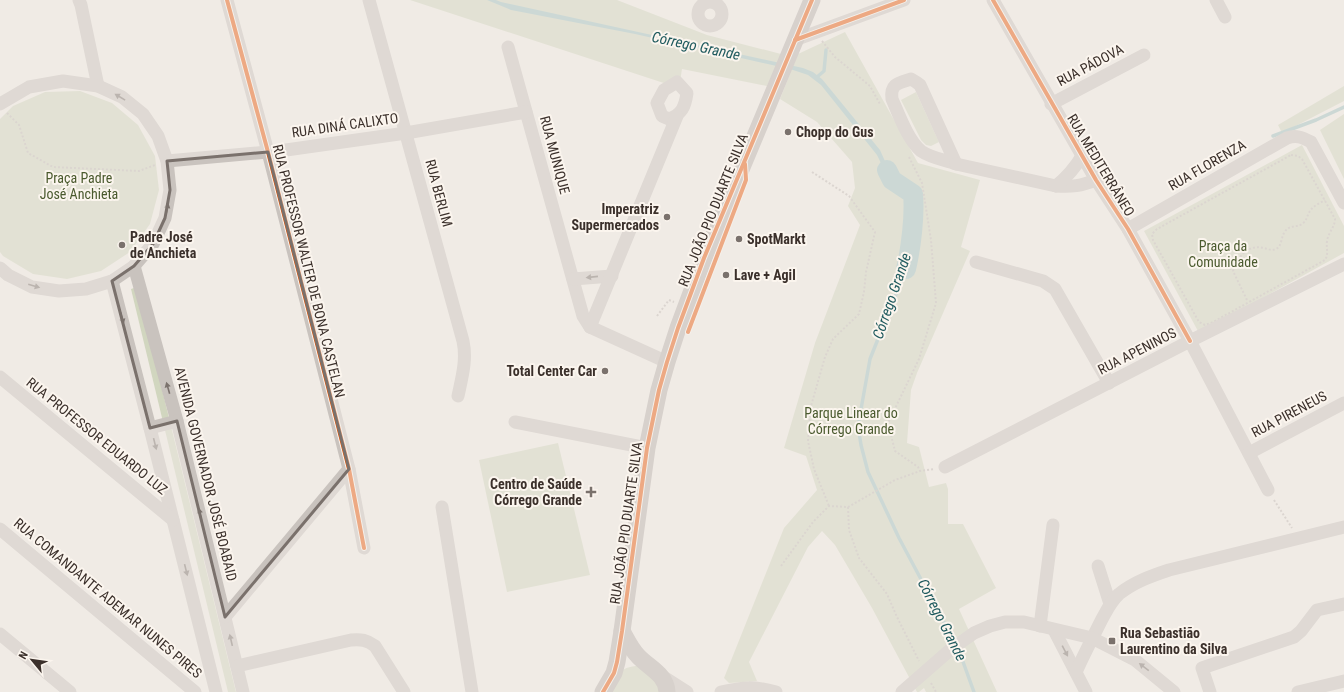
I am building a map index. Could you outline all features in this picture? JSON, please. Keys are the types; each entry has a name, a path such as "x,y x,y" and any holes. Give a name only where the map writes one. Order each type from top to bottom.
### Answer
{"main road":[{"name":"RUA JOÃO PIO DUARTE SILVA","path":"603,692 615,670 617,662 647,448 659,390 686,306 812,0"},
{"path":"622,631 637,655 662,676 667,686 667,692"},
{"path":"615,670 624,663 633,660 645,662"}],"street":[{"path":"78,0 81,5 98,86"},
{"name":"RUA PROFESSOR WALTER DE BONA CASTELAN","path":"227,0 268,152 348,469 364,548"},
{"name":"RUA BERLIM","path":"369,0 465,352 465,367 458,396"},
{"path":"722,12 728,0"},
{"path":"795,40 904,0"},
{"name":"RUA MEDITERRÂNEO","path":"993,0 1051,104 1096,180 1128,229 1190,341 1268,490"},
{"path":"1216,0 1225,17"},
{"name":"RUA MUNIQUE","path":"508,47 582,316 590,327"},
{"name":"RUA PÁDOVA","path":"1051,104 1144,55"},
{"path":"956,164 920,85 911,79 899,82 893,86 891,92 892,99 914,143 922,151 934,157 956,164 1056,186 1077,186 1096,180"},
{"path":"0,268 8,275 32,286 59,292 86,290 112,281 134,266 153,244 166,218 170,190 168,161 158,136 142,114 122,97 98,86 64,81 29,87 2,107"},
{"name":"RUA DINÁ CALIXTO","path":"168,161 268,152 406,133 526,112"},
{"path":"668,362 590,327 677,116"},
{"name":"RUA FLORENZA","path":"1128,229 1287,138 1294,136 1304,138 1311,142 1344,203"},
{"path":"1056,186 1075,167 1082,156"},
{"path":"976,262 1043,280 1055,289 1108,383"},
{"name":"RUA APENINOS","path":"945,467 1190,341 1344,264"},
{"name":"AVENIDA GOVERNADOR JOSÉ BOABAID","path":"134,266 177,422 243,692"},
{"path":"573,279 612,276"},
{"path":"112,281 216,692"},
{"name":"RUA PROFESSOR EDUARDO LUZ","path":"0,377 173,520"},
{"name":"RUA PIRENEUS","path":"1249,453 1344,403"},
{"path":"150,428 177,422"},
{"path":"515,422 647,448"},
{"path":"225,617 348,469"},
{"path":"442,506 472,692"},
{"path":"1040,626 1053,525"},
{"path":"1076,672 1110,604 1132,585 1148,577 1169,570 1298,537 1344,527"},
{"name":"RUA COMANDANTE ADEMAR NUNES PIRES","path":"0,529 195,692"},
{"path":"1098,566 1110,604"},
{"path":"1210,692 1202,668 1294,637 1301,631 1317,610 1344,604"},
{"path":"902,692 950,650 974,633 990,626 1005,622 1024,622 1092,638 1135,660 1174,692"},
{"path":"1054,630 1086,692"},
{"path":"0,634 70,692"},
{"path":"237,666 360,639 368,641 374,646 404,692"},
{"path":"662,676 687,692"},
{"path":"1298,692 1344,680"},
{"path":"721,692 740,688 759,688 776,692"}],"path":[{"path":"815,33 836,57 870,86 881,105"},
{"path":"2,107 19,125 28,153 53,167 139,171 168,161"},
{"path":"1291,155 1298,156 1302,160 1325,200 1335,219 1335,224 1330,230 1327,240 1327,256 1325,260 1206,325 1199,322 1153,240 1152,234 1157,229 1291,155"},
{"path":"909,157 922,183 931,240 936,303 920,359 888,423 895,451 918,467 920,471"},
{"path":"812,172 849,196 875,232 859,314 833,339 825,357 811,406 808,440 814,469 830,506"},
{"path":"1233,271 1240,256 1247,250 1255,247 1271,250 1280,246 1283,234 1287,229 1304,223 1310,210 1325,200"},
{"path":"1207,264 1218,262 1226,265 1233,271 1249,302"},
{"path":"657,316 669,300 686,306"},
{"path":"781,566 813,522 830,506 848,507 895,480 920,471 945,467"},
{"path":"1268,490 1298,537"},
{"path":"848,507 849,530 859,558 887,594 896,617 936,692"}],"highlighted area":[{"path":"268,152 349,469 225,617 177,421 150,428 112,281 134,266 153,244 165,218 170,190 167,161"}],"green space":[{"path":"410,0 617,0 707,35 781,54 767,86 682,69 679,88"},
{"name":"Parque Linear do Córrego Grande","path":"845,32 918,163 980,180 961,247 970,251 911,390 907,443 919,447 929,487 946,483 948,489 948,524 963,524 996,588 959,609 997,692 926,692 924,688 917,692 872,608 835,545 822,531 808,547 749,662 757,681 729,683 724,678 784,528 817,490 806,456 784,448 815,343 860,225 848,206 855,188 852,162 817,122 780,99 798,54"},
{"path":"1344,86 1344,101 1282,133 1278,125"},
{"name":"Praça Padre José Anchieta","path":"80,91 112,103 138,125 155,156 159,190 150,224 130,252 101,271 67,279 33,274 3,256 0,252 0,119 13,106 45,92"},
{"path":"916,92 939,142 931,146 926,145 921,140 901,100"},
{"path":"1344,114 1344,179 1320,130"},
{"name":"Praça da Comunidade","path":"1302,145 1344,226 1344,253 1199,333 1144,231"},
{"path":"137,287 236,692 228,692 131,289"},
{"path":"558,443 590,575 507,592 479,460"},
{"path":"644,665 663,692 607,692 617,675 624,669"}],"water":[{"path":"487,0 496,0 803,68 813,72 822,79 880,150 893,179 903,186 911,196 914,203 915,221 910,270 906,269 913,211 909,198 890,182 877,155 821,85 808,75 790,69 635,34 511,10"}],"waterway":[{"path":"817,77 824,71 826,50"},
{"path":"1273,136 1316,120 1344,107"},
{"name":"Córrego Grande","path":"887,170 892,180 913,194 912,232 906,269"},
{"name":"Córrego Grande","path":"906,269 870,359 858,426 868,472 899,538 955,643"},
{"name":"Córrego Grande","path":"958,648 974,692"}],"cycle path":[{"path":"227,0 268,152 349,469 364,548"},
{"path":"603,692 614,673 617,662 647,448 659,390 667,362 704,258 812,0"},
{"path":"795,40 904,0"},
{"path":"993,0 1096,180 1128,229 1190,341"},
{"path":"688,332 746,180 745,164"}],"place":[{"name":"Chopp do Gus","path":"788,132"},
{"name":"Imperatriz Supermercados","path":"667,217"},
{"name":"SpotMarkt","path":"739,239"},
{"name":"Padre José de Anchieta","path":"122,245"},
{"name":"Lave + Agil","path":"726,275"},
{"name":"Total Center Car","path":"605,371"},
{"name":"Centro de Saúde Córrego Grande","path":"591,492"},
{"name":"Rua Sebastião Laurentino da Silva","path":"1112,641"}]}
